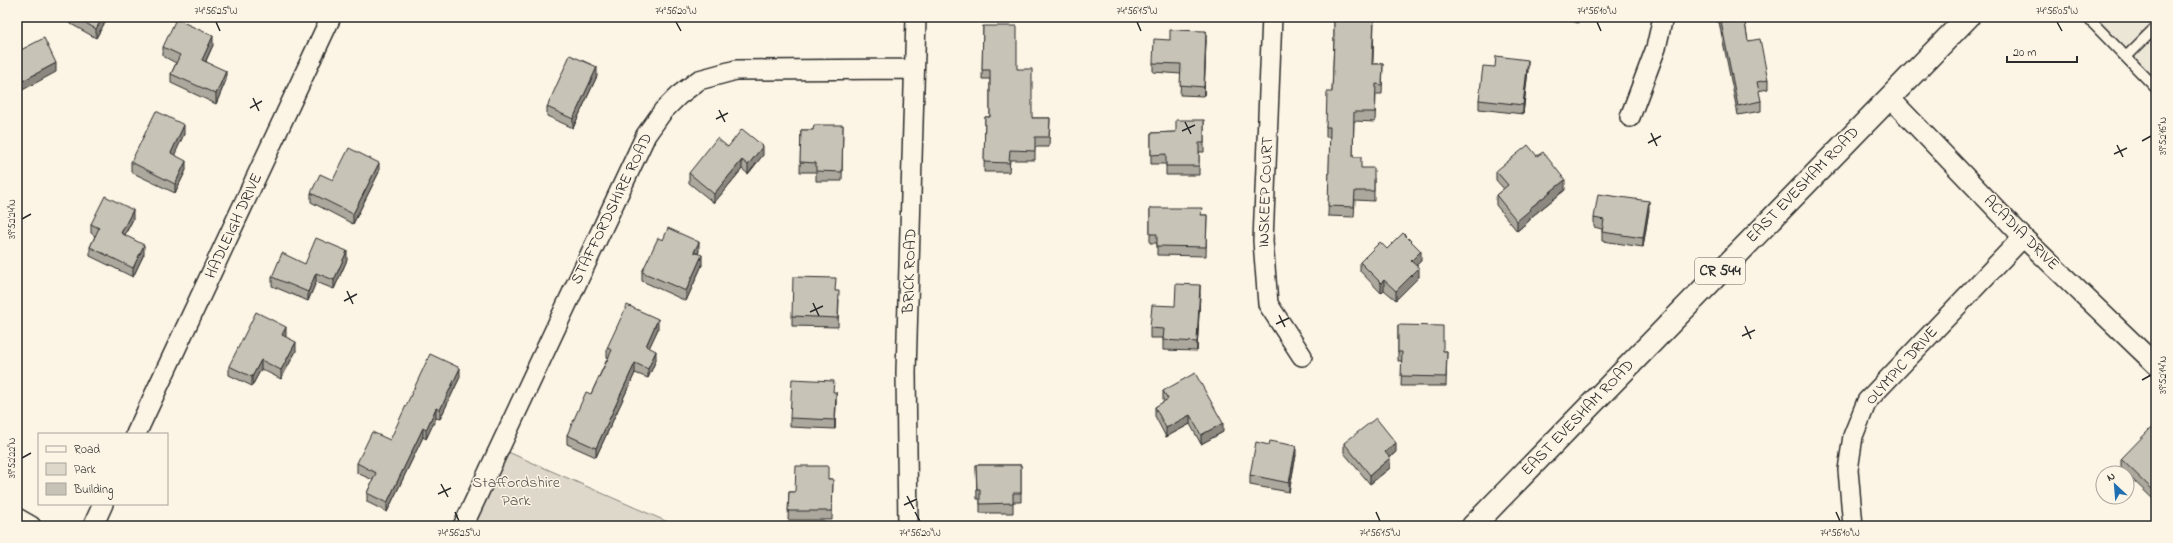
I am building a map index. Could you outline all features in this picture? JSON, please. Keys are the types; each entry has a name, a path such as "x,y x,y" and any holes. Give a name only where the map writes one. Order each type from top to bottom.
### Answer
{"main road":[{"name":"EAST EVESHAM ROAD","path":"1472,526 1968,17"}],"street":[{"name":"HADLEIGH DRIVE","path":"136,433 331,17"},
{"name":"BRICK ROAD","path":"908,526 906,373 913,167 916,17"},
{"name":"INSKEEP COURT","path":"1272,17 1263,241 1268,304 1302,356"},
{"path":"1630,117 1656,48 1663,17"},
{"name":"STAFFORDSHIRE ROAD","path":"463,526 646,135 668,106 699,80 736,70 914,69"},
{"name":"ACADIA DRIVE","path":"1889,97 2023,237 2156,365"},
{"name":"OLYMPIC DRIVE","path":"1851,526 1848,470 1853,436 1867,400 2023,237"},
{"path":"93,526 103,505"},
{"path":"17,518 31,526"}],"lane":[{"path":"2087,17 2156,88"},
{"path":"2126,57 2156,27"}],"shaded area":[{"path":"2087,17 2156,17 2156,88"}],"green space":[{"name":"Staffordshire Park","path":"499,448 677,526 463,526"}],"building":[{"path":"75,17 103,17 96,29"},
{"path":"1334,17 1374,17 1372,64 1383,64 1382,85 1376,84 1375,112 1354,112 1353,157 1361,157 1361,168 1374,168 1374,191 1355,191 1354,207 1328,206 1330,127 1326,127 1327,92 1332,92"},
{"path":"1720,17 1744,17 1748,41 1760,39 1768,80 1757,82 1761,101 1738,106"},
{"path":"176,19 213,36 202,60 226,71 216,94 171,74 180,55 163,47"},
{"path":"983,26 1017,26 1017,69 1032,69 1032,118 1050,118 1049,137 1035,137 1035,151 1010,150 1009,163 984,162 985,117 990,117 990,70 982,70"},
{"path":"1170,30 1206,31 1204,87 1180,85 1181,64 1153,63 1154,39 1170,40"},
{"path":"44,38 56,63 17,84 17,52"},
{"path":"570,55 597,67 573,119 547,107"},
{"path":"1496,56 1528,60 1523,105 1479,100 1483,66 1495,67"},
{"path":"156,111 184,125 171,153 186,161 175,184 131,162"},
{"path":"1176,120 1204,120 1204,143 1199,143 1199,166 1166,166 1166,154 1151,155 1151,133 1176,132"},
{"path":"814,125 843,125 842,172 816,171 816,163 800,162 801,130 813,130"},
{"path":"742,129 763,146 748,165 742,160 714,194 689,173 717,138 728,147"},
{"path":"1528,145 1537,156 1543,152 1565,180 1529,209 1530,210 1517,221 1496,195 1508,185 1496,171"},
{"path":"349,148 379,163 353,214 311,193 320,174 333,180"},
{"path":"1598,194 1649,201 1643,238 1602,232 1604,220 1594,218"},
{"path":"105,196 133,210 121,233 144,245 133,268 90,247 99,228 91,224"},
{"path":"1150,208 1202,208 1201,215 1207,215 1206,247 1157,246 1157,234 1150,234"},
{"path":"668,228 699,242 694,252 702,255 686,291 642,272 658,238 663,240"},
{"path":"1403,233 1421,251 1411,261 1419,268 1396,291 1384,280 1381,283 1360,262 1380,242 1387,249"},
{"path":"316,238 347,251 334,280 316,273 308,292 272,277 282,253 305,264"},
{"path":"793,277 836,278 835,291 839,291 838,318 792,316"},
{"path":"1176,284 1200,285 1197,342 1163,340 1164,329 1150,328 1152,305 1175,306"},
{"path":"627,305 658,319 646,346 656,351 648,369 635,363 596,448 567,435 586,392 591,394 612,350 607,348"},
{"path":"256,312 286,327 282,335 296,342 281,370 261,360 252,377 229,366"},
{"path":"1398,325 1443,326 1443,351 1447,351 1446,377 1401,376 1402,352 1398,352"},
{"path":"430,354 460,368 440,410 436,408 426,430 423,428 387,503 367,493 376,473 357,463 372,432 390,440"},
{"path":"1195,373 1223,423 1201,435 1190,415 1166,428 1155,407 1168,399 1163,391"},
{"path":"792,379 834,381 833,392 836,392 835,420 790,418"},
{"path":"1376,418 1396,443 1385,452 1390,458 1370,475 1344,443"},
{"path":"2152,427 2156,431 2156,493 2135,473 2135,465 2127,465 2121,459"},
{"path":"1270,441 1296,446 1289,483 1250,475 1256,442 1269,445"},
{"path":"976,465 1021,465 1021,493 1013,493 1013,503 980,504 980,489 977,489"},
{"path":"796,466 828,466 828,479 833,479 832,511 788,511 789,492 795,492"}]}
